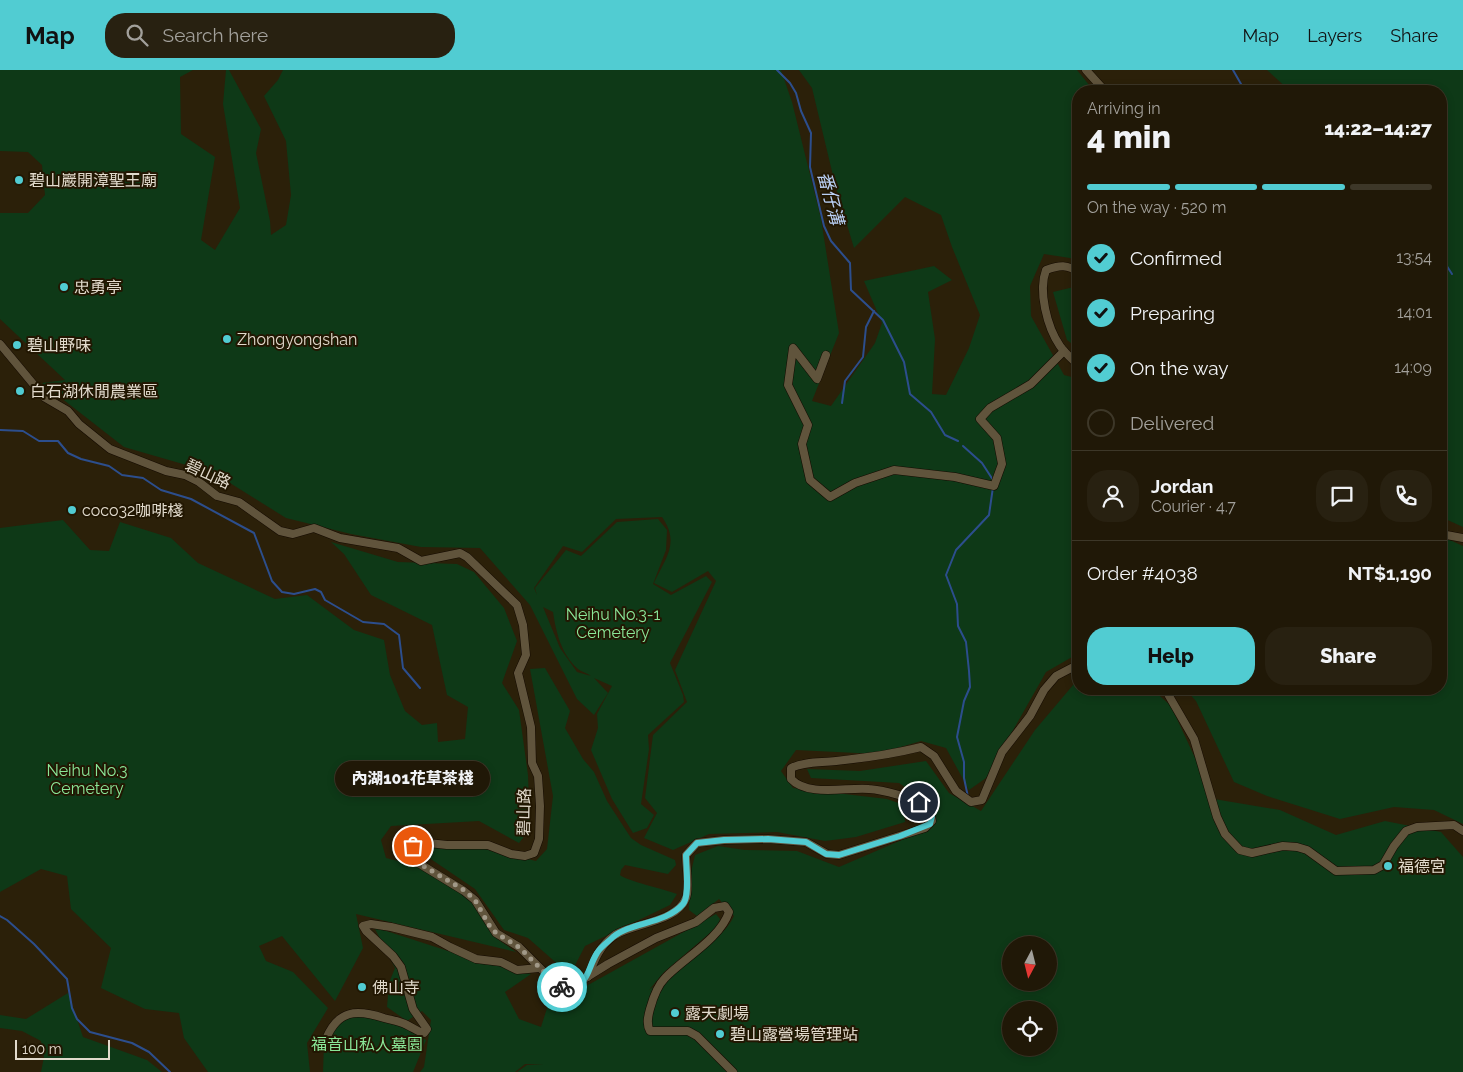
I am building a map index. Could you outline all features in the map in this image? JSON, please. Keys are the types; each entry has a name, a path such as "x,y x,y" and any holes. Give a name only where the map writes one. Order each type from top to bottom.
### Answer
{"street":[{"path":"1086,70 1100,85"},
{"path":"1072,268 1058,265 1046,270 1043,278 1043,305 1054,335 1064,351 1072,359"},
{"name":"碧山路","path":"0,344 44,397 68,411 101,444 110,449 166,471 185,475 199,482 217,496 239,502 280,531 286,533 293,534 314,528 340,538 398,548 421,561 460,553 467,557 517,605 523,625 526,655 518,673 531,727 532,763 538,776 540,806 539,839 534,853 524,856 511,854 488,845 419,842 413,846 411,853 415,861 454,883 475,900 489,925 496,933 520,948 556,984 562,987 571,987 656,938 696,922 714,908 725,906 729,912 727,919 716,934 664,979 655,994 647,1023 650,1031 681,1030 697,1036 733,1072"},
{"path":"826,355 817,379 793,348 788,385 808,425 802,444 810,480 830,496 855,483 894,470 956,477 994,486 1002,464 997,438 980,419 990,408 1031,384 1064,351"},
{"path":"1447,535 1463,538"},
{"path":"588,976 597,953 616,935 665,917 683,905 687,895 686,855 697,843 759,839 806,842 826,854 839,855 925,828 932,820 929,807 925,804 870,789 823,790 797,785 791,779 791,768 801,763 834,762 888,755 921,747 934,756 956,791 971,802 982,800 1002,752 1030,716 1044,690 1056,676 1072,668"},
{"path":"1168,695 1194,739 1217,817 1225,834 1240,850 1252,853 1283,846 1297,847 1307,850 1336,871 1374,870 1383,865 1394,846 1406,831 1417,827 1454,825 1463,831"},
{"path":"326,1039 331,1026 343,1016 357,1012 367,1012 408,1025 416,1032 424,1033 427,1029 413,1009 401,967 394,956 366,931 363,926 372,924 391,927 432,937 476,959 501,962 517,970 539,968"}],"green space":[{"name":"Neihu No.3-1 Cemetery","path":"0,70 193,70 180,77 181,134 215,157 201,240 215,250 240,208 223,104 226,70 229,70 261,129 256,153 270,221 271,235 286,225 291,195 286,141 264,96 278,80 283,70 781,70 792,102 821,219 839,333 812,401 831,406 875,343 882,323 864,281 934,266 952,280 928,292 935,339 932,394 946,395 969,348 980,315 941,215 905,197 854,248 836,188 812,88 799,70 1077,70 1089,85 1072,85 1072,259 1044,254 1030,286 1031,316 1064,375 1072,377 1072,657 1046,672 986,778 969,790 946,748 921,741 877,754 796,750 781,771 793,788 887,799 904,805 905,822 856,837 825,841 777,832 709,834 673,850 644,838 657,813 645,798 653,735 687,702 675,670 716,581 708,571 672,592 654,583 667,558 671,542 667,526 662,517 616,519 582,552 563,546 534,588 537,595 535,588 566,550 581,556 617,522 658,519 667,530 666,550 653,584 671,595 706,576 712,582 670,663 684,702 648,735 649,749 641,804 654,815 647,828 633,833 612,799 591,750 598,728 597,714 612,686 594,678 608,693 594,715 577,699 530,605 480,548 421,547 351,534 286,518 214,473 124,447 42,383 65,380 0,319 0,213 28,213 45,195 42,165 28,152 0,151","holes":["543,607 553,612 558,635 567,657 578,669 591,676 577,672 560,648"]},
{"path":"1267,70 1463,70 1463,527 1447,520 1447,85 1283,85"},
{"path":"1072,287 1072,344 1067,340 1053,292"},
{"name":"Neihu No.3 Cemetery","path":"63,520 90,550 109,551 120,522 171,538 198,563 275,599 307,595 354,630 384,640 390,675 405,711 422,725 437,723 438,742 465,739 468,707 447,695 432,625 371,595 344,554 331,542 398,562 457,564 474,572 504,608 517,641 502,683 519,710 528,775 530,829 519,843 479,821 391,826 381,840 386,858 418,866 475,903 493,936 516,952 356,914 363,948 335,1001 282,936 259,946 266,961 293,972 328,1008 307,1043 310,1072 208,1072 184,1038 179,1013 145,1009 101,988 111,948 71,909 67,876 41,869 0,892 0,528"},
{"path":"1447,539 1463,546 1463,824 1434,810 1394,807 1340,819 1267,796 1234,782 1196,701 1190,695 1447,695"},
{"path":"545,668 570,711 565,728 583,759 594,772 607,801 631,838 641,845 675,860 676,865 668,874 625,865 620,875 623,877 677,894 670,905 585,946 570,975 528,938 504,930 475,889 419,851 431,845 485,849 536,861 547,849 553,796 530,669"},
{"path":"1072,686 1072,695 1159,695 1171,706 1214,799 1280,810 1336,835 1385,821 1441,832 1463,857 1463,1072 517,1072 527,1065 544,1064 525,1064 515,1072 420,1072 424,1067 431,1020 422,1011 407,1021 387,1007 389,983 395,968 374,927 479,961 531,974 505,992 519,1019 541,1027 549,1002 579,990 716,914 720,919 717,927 664,972 649,990 708,946 728,926 734,916 719,899 697,916 689,910 690,876 695,855 718,846 745,850 797,851 839,867 932,827 931,805 899,783 811,778 807,769 860,771 926,761 949,793 981,811 1035,730"},
{"path":"68,993 83,1037 147,1060 162,1072 41,1072 44,1057 41,1041 22,1031 0,1028 0,1015 26,1019"},
{"name":"福音山私人墓園","path":"344,1017 384,1017 426,1040 413,1072 323,1072 324,1044 331,1025"}],"waterway":[{"name":"番仔溝","path":"777,70 790,83 796,93 801,111 811,133 810,167 824,226 831,241 850,263 851,290 883,320 904,362 910,394 931,412 945,435 958,441"},
{"name":"番仔溝","path":"1233,70 1242,85"},
{"name":"番仔溝","path":"1447,266 1452,274"},
{"path":"842,403 845,381 863,357 866,327 874,311"},
{"path":"0,430 23,431 39,441 58,441 68,453 81,459 109,466 122,475 143,478 161,490 191,499 254,533 272,581 282,592 294,594 315,589 321,592 325,600 363,622 384,624 399,635 403,668 420,688"},
{"path":"963,446 982,463 993,480"},
{"path":"968,797 964,778 964,762 957,737 964,701 970,687 969,671 966,642 958,626 957,604 946,575 956,550 989,515 993,487"},
{"path":"0,916 34,944 67,979 72,1008 77,1019 90,1032 132,1043 149,1052 170,1072"}],"way so far":[{"path":"413,846 411,853 415,861 464,890 475,900 489,925 496,933 520,948 556,984 562,987"}],"place":[{"name":"碧山巖開漳聖王廟","path":"19,180"},
{"name":"忠勇亭","path":"64,287"},
{"name":"Zhongyongshan","path":"227,339"},
{"name":"碧山野味","path":"17,345"},
{"name":"白石湖休閒農業區","path":"20,391"},
{"name":"coco32咖啡棧","path":"72,510"},
{"name":"內湖101花草茶棧","path":"413,846"},
{"name":"福德宮","path":"1388,866"},
{"name":"佛山寺","path":"362,987"},
{"name":"露天劇場","path":"675,1013"},
{"name":"碧山露營場管理站","path":"720,1034"}],"route":[{"path":"562,987 571,987 579,984 588,976 597,953 616,935 665,917 683,905 687,895 686,855 697,843 768,839 806,842 826,854 839,855 925,828 930,824 932,816 929,807 919,802"}]}
